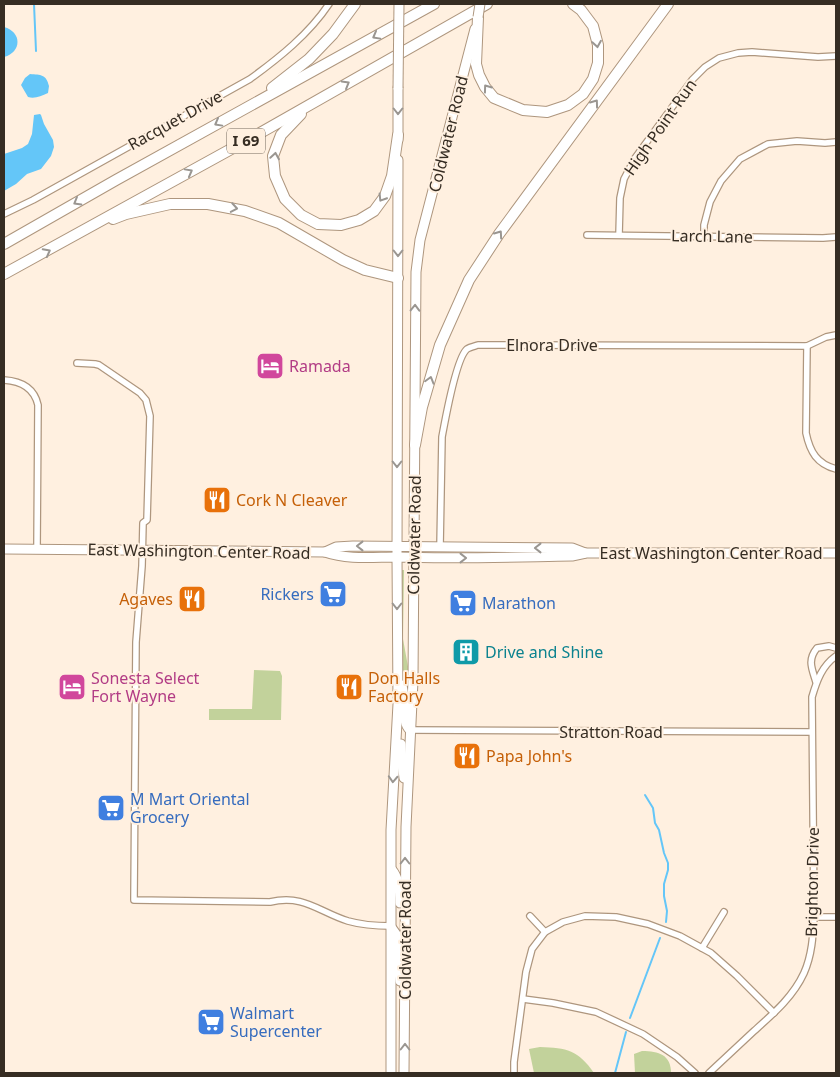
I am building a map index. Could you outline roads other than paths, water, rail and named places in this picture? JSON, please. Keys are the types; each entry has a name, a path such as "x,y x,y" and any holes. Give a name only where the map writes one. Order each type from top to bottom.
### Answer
{"highway":[{"path":"245,108 309,59 334,34 355,4"},
{"name":"I 69","path":"4,244 434,4"},
{"name":"I 69","path":"4,274 54,248 487,4"},
{"path":"478,16 473,47 479,75 486,87 494,98 523,110 547,112 568,105 583,94 593,79 598,63 598,45 593,26 581,10 573,4"},
{"path":"415,445 422,407 440,345 469,280 499,234 668,4"},
{"path":"320,99 298,116 281,135 273,156 275,176 285,199 300,215 318,224 341,226 359,220 374,210 385,196 392,176 398,134"},
{"path":"84,230 126,214 170,204 208,204 246,211 278,223 343,260 365,270 398,278"}],"main road":[{"name":"Coldwater Road","path":"391,1072 390,868 398,704 399,4"},
{"path":"478,16 480,4"},
{"name":"Coldwater Road","path":"404,1073 406,827 413,681 416,272 420,240 473,47"},
{"name":"East Washington Center Road","path":"325,552 336,547 397,546 572,548 586,553"},
{"name":"East Washington Center Road","path":"4,548 325,552 336,556 397,558 572,556 586,553 836,553"},
{"path":"398,674 401,680 405,704 405,719 407,727 411,730"},
{"path":"396,730 401,736 404,781 407,786"},
{"path":"390,868 395,873 400,896 400,916 405,927"},
{"path":"391,926 398,939 399,971 404,994"},
{"path":"391,980 396,983 399,1012 405,1020"}],"street":[{"name":"Racquet Drive","path":"4,214 33,200 250,79 277,59 303,35 329,4"},
{"name":"High Point Run","path":"619,235 620,198 624,179 640,150 692,80 705,66 719,58 738,53 836,56"},
{"path":"704,236 704,225 710,202 721,181 740,159 768,144 797,141 836,142"},
{"name":"Larch Lane","path":"587,235 836,237"},
{"name":"Elnora Drive","path":"440,547 442,437 459,363 467,349 478,345 807,346 836,334"},
{"path":"807,346 806,433 809,446 816,457 827,466 836,469"},
{"path":"77,363 99,365 140,393 146,400 150,416 147,520 143,523 143,550 136,642 134,900 270,902 289,900 312,905 349,921 391,926"},
{"path":"4,380 26,386 33,393 38,405 37,549"},
{"name":"Brighton Drive","path":"816,682 811,660 814,651 816,648 822,647 836,648"},
{"name":"Brighton Drive","path":"709,1073 783,1004 795,989 804,972 810,954 814,917 812,697 821,672 836,656"},
{"name":"Stratton Road","path":"411,730 812,732"},
{"path":"702,948 724,912"},
{"path":"530,916 545,932"},
{"path":"514,1073 526,972 532,949 545,932 563,922 585,916 616,917 648,924 680,936 710,953 738,976 774,1013"},
{"path":"814,917 836,917"},
{"path":"523,999 596,1012 643,1034 677,1057 695,1073"}],"water":[{"path":"4,27 14,33 18,42 14,51 4,57"},
{"path":"30,74 45,77 49,86 48,93 31,98 28,97 21,85"},
{"path":"40,114 53,140 54,147 51,156 41,169 27,174 16,184 4,191 4,154 28,144 32,134 34,115"}],"waterway":[{"path":"34,4 36,51"},
{"path":"645,795 653,808 655,823 659,830 668,863 664,884 667,911 666,922"},
{"path":"630,1018 660,938"},
{"path":"615,1073 626,1032"}],"place":[{"name":"Ramada","path":"270,366"},
{"name":"Cork N Cleaver","path":"217,500"},
{"name":"Rickers","path":"333,594"},
{"name":"Agaves","path":"192,599"},
{"name":"Marathon","path":"463,603"},
{"name":"Drive and Shine","path":"466,652"},
{"name":"Sonesta Select Fort Wayne","path":"72,687"},
{"name":"Don Halls Factory","path":"349,687"},
{"name":"Papa John's","path":"467,756"},
{"name":"M Mart Oriental Grocery","path":"111,808"},
{"name":"Walmart Supercenter","path":"211,1022"}]}
